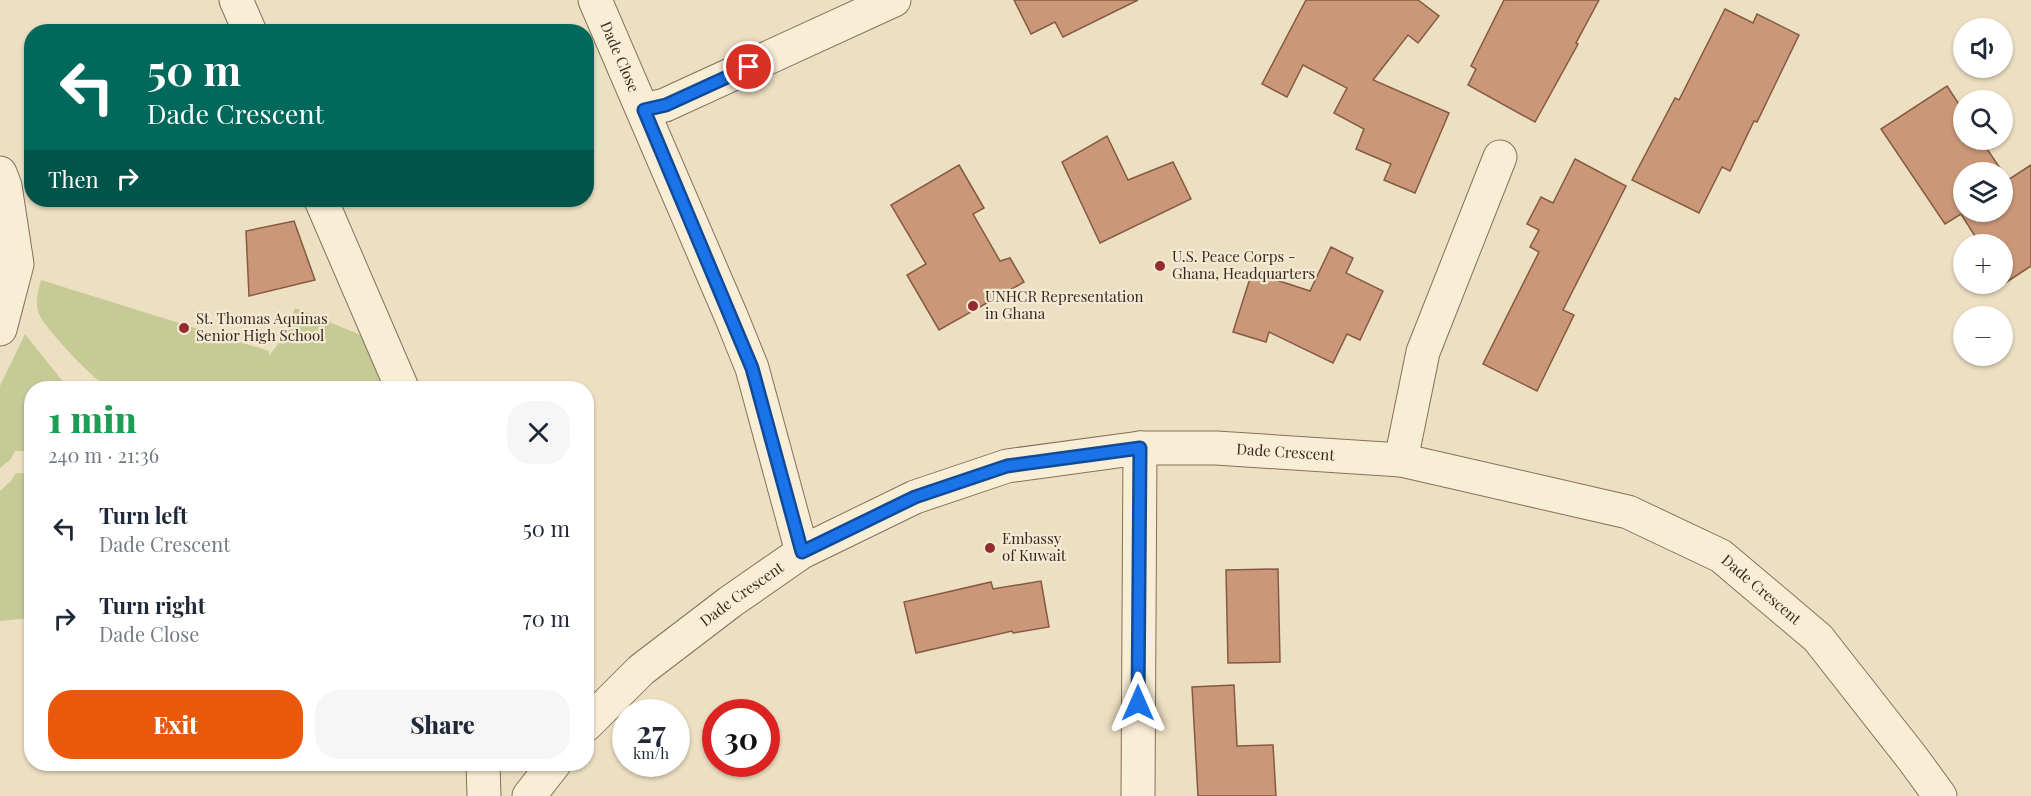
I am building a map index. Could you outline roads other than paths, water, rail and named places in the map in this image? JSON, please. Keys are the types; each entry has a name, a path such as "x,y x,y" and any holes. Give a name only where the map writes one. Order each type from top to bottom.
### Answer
{"street":[{"path":"236,0 246,24"},
{"name":"Dade Close","path":"595,0 644,110 752,368 802,552"},
{"path":"644,110 666,105 894,0"},
{"path":"1401,460 1423,352 1500,157"},
{"path":"0,174 4,186 8,262 0,329"},
{"path":"324,207 399,381"},
{"path":"1138,796 1140,448"},
{"name":"Dade Crescent","path":"594,716 641,670 730,602 802,552 915,497 1007,466 1140,448 1216,448 1401,460 1628,512 1722,556 1818,638 1940,796"},
{"path":"483,771 484,796"},
{"path":"529,796 549,771"}],"place":[{"name":"U.S. Peace Corps - Ghana, Headquarters","path":"1160,266"},
{"name":"UNHCR Representation in Ghana","path":"973,306"},
{"name":"St. Thomas Aquinas Senior High School","path":"184,328"},
{"name":"Embassy of Kuwait","path":"990,548"}]}
